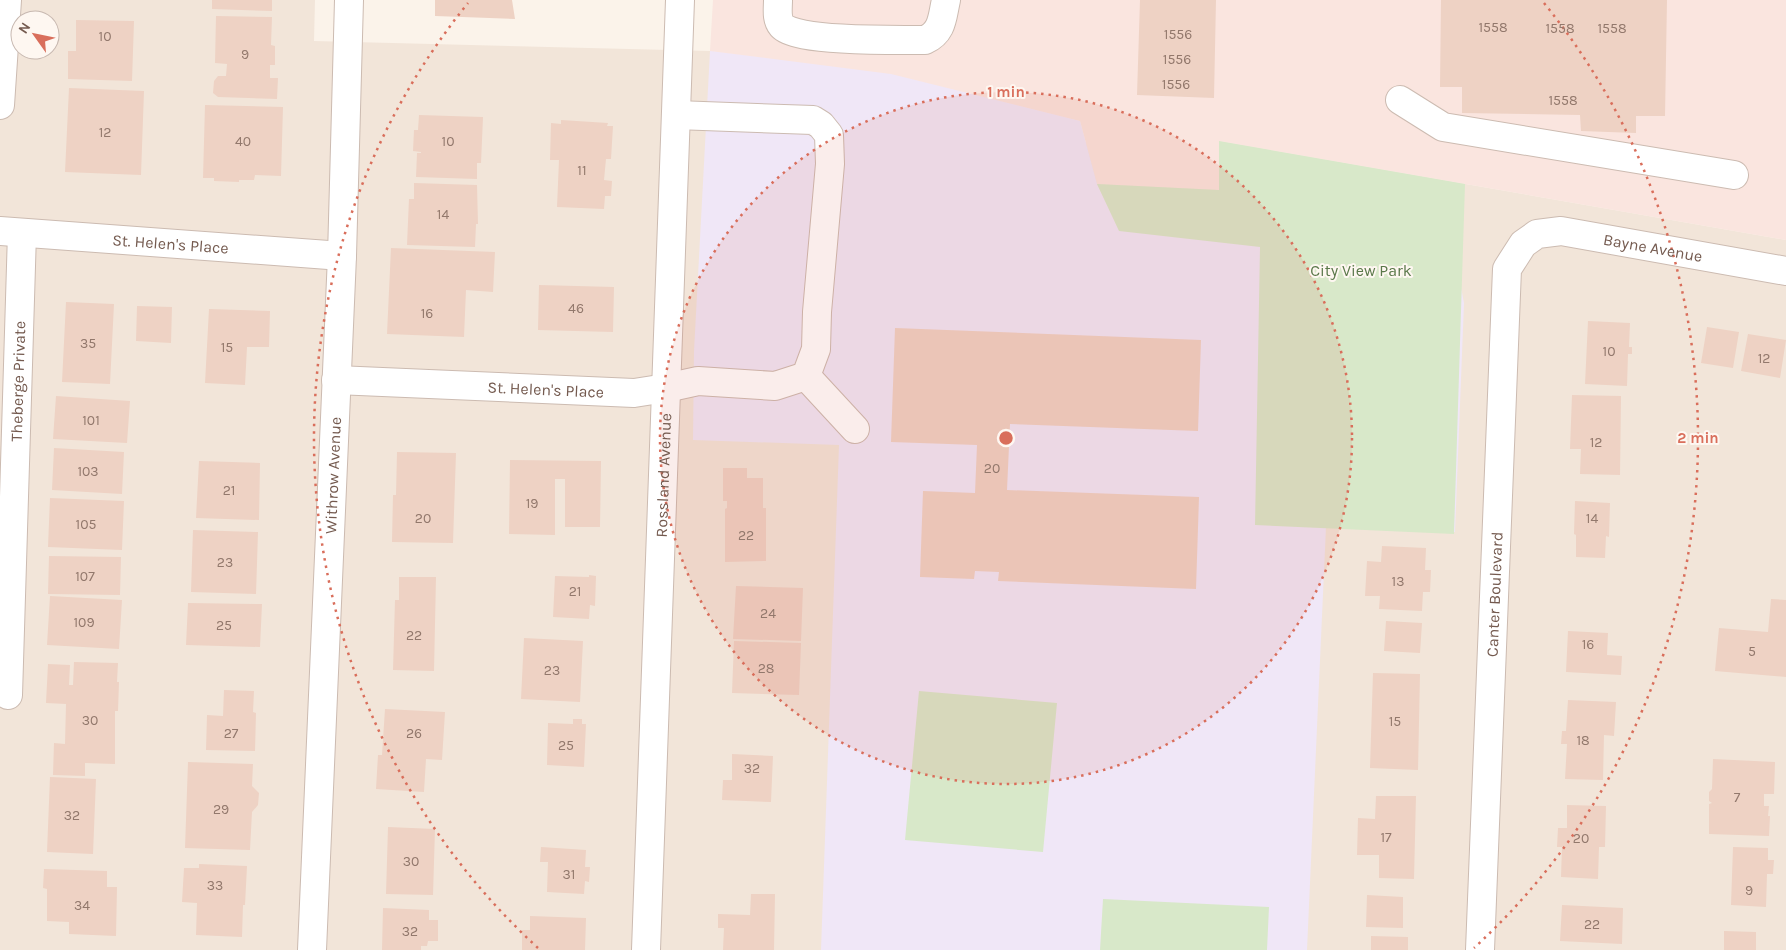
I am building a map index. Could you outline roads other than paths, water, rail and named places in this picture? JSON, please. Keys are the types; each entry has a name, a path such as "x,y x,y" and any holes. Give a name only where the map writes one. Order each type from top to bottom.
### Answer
{"street":[{"path":"0,105 7,0"},
{"name":"Withrow Avenue","path":"312,950 342,256 349,0"},
{"name":"Rossland Avenue","path":"646,950 680,0"},
{"path":"778,0 778,20 783,27 792,32 848,40 925,40 934,37 940,28 946,0"},
{"path":"1400,100 1443,127 1734,175"},
{"path":"676,116 813,120 821,125 829,135 830,164 817,312 816,349 806,376 855,429"},
{"name":"St. Helen's Place","path":"11,232 342,256"},
{"name":"Theberge Private","path":"8,695 6,530 11,232"},
{"name":"Bayne Avenue","path":"1523,244 1537,234 1561,232 1786,271"},
{"name":"Canter Boulevard","path":"1480,950 1507,269 1523,244"},
{"name":"St. Helen's Place","path":"336,380 634,393 698,381 746,386 775,386 806,376"}],"park label":[{"name":"City View Park","path":"1361,270"}]}
